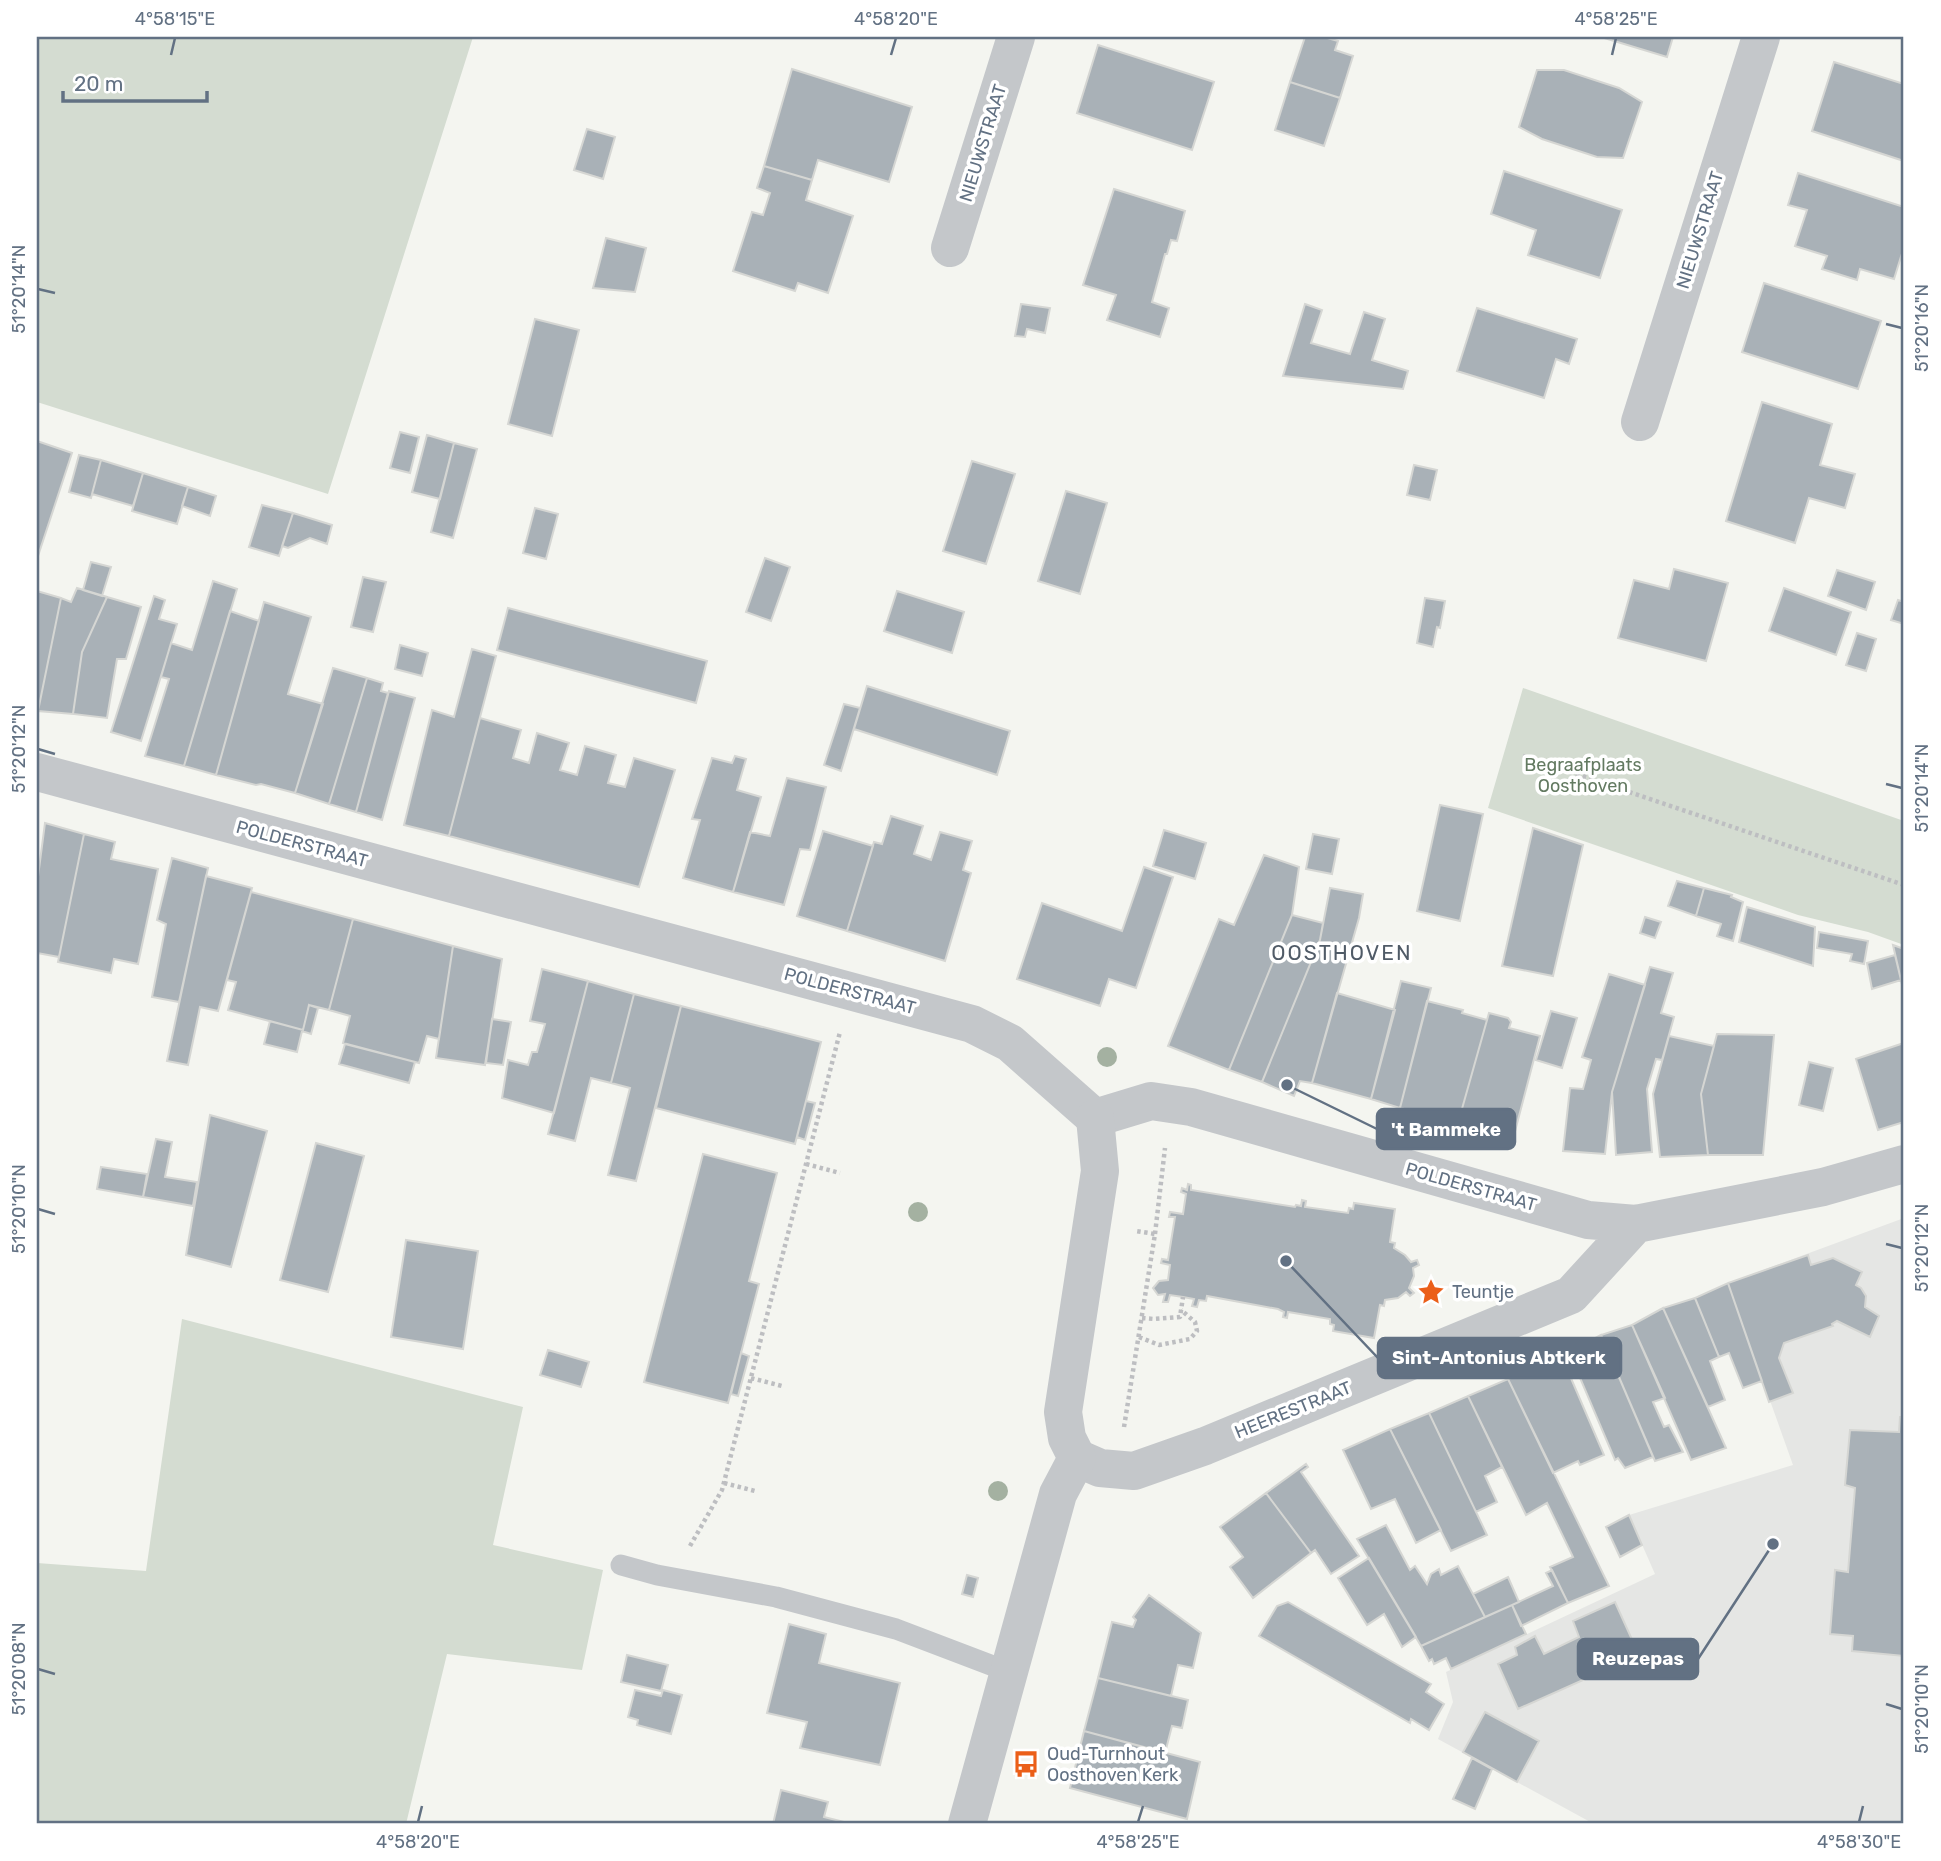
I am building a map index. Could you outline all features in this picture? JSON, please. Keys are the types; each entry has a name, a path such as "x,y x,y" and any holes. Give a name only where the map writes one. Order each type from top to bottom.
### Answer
{"street":[{"name":"NIEUWSTRAAT","path":"950,248 1016,37"},
{"name":"NIEUWSTRAAT","path":"1640,422 1761,37"},
{"name":"POLDERSTRAAT","path":"37,772 972,1024 1010,1043 1096,1118 1151,1101 1191,1107 1588,1220 1636,1224 1824,1187 1904,1164"},
{"path":"967,1824 1058,1494 1077,1458 1067,1438 1063,1412 1100,1171 1096,1118"},
{"name":"HEERESTRAAT","path":"1077,1458 1100,1468 1134,1471 1205,1446 1571,1295 1636,1224"}],"lane":[{"path":"621,1565 776,1597 896,1629 1009,1672"}],"path":[{"path":"1523,756 1904,885"},
{"path":"672,1577 724,1483 851,991"},
{"path":"1121,1470 1122,1442 1155,1234 1170,1104"},
{"path":"806,1164 839,1173"},
{"path":"1091,1225 1155,1234"},
{"path":"1142,1318 1180,1317 1183,1297"},
{"path":"1139,1337 1158,1345 1190,1339 1197,1331 1195,1322 1181,1310"},
{"path":"751,1378 782,1386"},
{"path":"724,1483 755,1491"}],"shaded area":[{"path":"1904,1218 1904,1824 1594,1824 1438,1739 1453,1702 1446,1672 1655,1574 1629,1515 1793,1465 1728,1283"}],"green space":[{"path":"37,37 473,37 328,494 37,402"},
{"name":"Begraafplaats Oosthoven","path":"1523,688 1904,821 1904,945 1868,932 1798,915 1488,808"},
{"path":"182,1319 523,1407 493,1545 603,1570 582,1670 447,1654 406,1824 37,1824 37,1563 146,1571"}],"building":[{"path":"1305,37 1324,37 1338,41 1335,50 1353,56 1340,98 1290,82"},
{"path":"1601,37 1673,37 1667,57"},
{"path":"1098,45 1214,82 1192,150 1077,113"},
{"path":"1834,62 1904,84 1904,161 1812,131"},
{"path":"792,69 912,107 889,182 818,160 812,180 764,166"},
{"path":"1537,70 1564,70 1619,88 1642,102 1623,158 1597,157 1542,139 1519,127"},
{"path":"1290,82 1340,98 1324,146 1275,130"},
{"path":"587,129 615,137 603,179 574,170"},
{"path":"764,166 812,180 806,200 853,216 828,293 798,283 795,291 733,271 752,212 763,215 770,193 757,188"},
{"path":"1504,171 1622,210 1600,278 1528,255 1536,230 1491,214"},
{"path":"1798,173 1904,207 1904,247 1894,279 1860,269 1857,280 1822,269 1827,256 1795,246 1807,210 1788,205"},
{"path":"1114,189 1185,211 1177,241 1171,240 1165,254 1152,302 1169,308 1160,337 1107,320 1116,295 1083,285"},
{"path":"606,238 646,248 635,292 593,288"},
{"path":"1764,283 1881,321 1858,389 1742,352"},
{"path":"1021,304 1050,308 1045,333 1027,329 1025,337 1015,336"},
{"path":"1305,304 1322,310 1311,343 1350,354 1364,312 1385,319 1372,360 1408,371 1403,389 1283,376"},
{"path":"1477,308 1577,339 1569,364 1556,359 1544,398 1457,371"},
{"path":"535,319 579,330 552,436 508,424"},
{"path":"1762,402 1832,424 1820,465 1855,474 1845,508 1809,498 1795,543 1726,521"},
{"path":"400,432 419,437 410,473 390,468"},
{"path":"427,435 454,443 440,499 412,492"},
{"path":"37,441 72,453 37,559"},
{"path":"454,443 477,449 453,538 431,532"},
{"path":"79,455 101,460 91,498 69,492"},
{"path":"101,460 143,473 133,506 92,494"},
{"path":"972,461 1015,474 986,564 943,551"},
{"path":"1414,465 1437,470 1430,500 1407,495"},
{"path":"143,473 188,487 177,524 132,511"},
{"path":"188,487 216,496 210,516 182,506"},
{"path":"1066,491 1107,503 1080,594 1038,581"},
{"path":"262,505 293,513 279,556 249,547"},
{"path":"535,508 558,514 546,559 523,553"},
{"path":"293,513 332,525 327,544 310,538 288,548 282,546"},
{"path":"765,558 790,567 771,621 746,612"},
{"path":"91,562 111,567 102,596 83,590"},
{"path":"1674,569 1728,583 1706,661 1618,638 1634,580 1669,589"},
{"path":"1837,570 1875,582 1866,610 1828,596"},
{"path":"363,577 386,582 373,632 351,627"},
{"path":"213,581 237,589 184,766 145,756 169,679 161,677 171,643 192,650"},
{"path":"77,588 107,597 82,652 73,714 38,711 61,598 71,602"},
{"path":"1784,588 1851,612 1836,655 1769,631"},
{"path":"37,591 61,598 38,711 37,710"},
{"path":"897,591 964,612 952,653 884,631"},
{"path":"154,596 165,600 159,619 177,624 141,741 111,732"},
{"path":"107,597 141,607 126,659 117,659 107,718 73,714 82,652"},
{"path":"1425,598 1445,601 1433,647 1417,643"},
{"path":"1898,600 1904,602 1904,624 1891,620"},
{"path":"264,602 311,617 288,694 323,704 295,793 216,775"},
{"path":"508,608 707,661 696,703 497,650"},
{"path":"230,611 259,621 216,775 184,766"},
{"path":"1857,633 1876,639 1866,671 1846,665"},
{"path":"400,645 428,653 422,676 395,669"},
{"path":"472,649 496,656 449,836 404,825 432,710 454,717"},
{"path":"333,668 367,678 329,804 295,793"},
{"path":"367,678 383,683 381,691 388,693 356,812 329,804"},
{"path":"867,686 1010,731 997,775 854,729"},
{"path":"389,691 415,698 382,820 356,812"},
{"path":"844,704 860,708 841,771 824,765"},
{"path":"480,718 521,730 513,758 529,763 537,733 569,743 560,770 577,775 585,746 616,755 608,783 625,787 634,758 675,770 639,887 449,836"},
{"path":"735,756 746,759 737,790 761,797 733,892 683,878 700,820 692,819 712,758 732,763"},
{"path":"787,778 826,787 810,850 800,849 784,905 733,892 750,832 770,836"},
{"path":"1440,805 1483,814 1460,921 1417,911"},
{"path":"891,816 923,826 914,854 931,860 940,832 972,841 963,870 971,873 945,961 847,931 874,842 882,844"},
{"path":"45,823 84,834 59,957 37,953 37,884"},
{"path":"1533,828 1583,845 1553,976 1502,966"},
{"path":"1164,830 1206,843 1195,879 1153,866"},
{"path":"823,831 873,846 847,931 797,916"},
{"path":"84,834 115,842 111,859 158,869 138,964 114,959 111,973 58,962"},
{"path":"1313,834 1339,839 1332,874 1306,869"},
{"path":"1264,855 1299,867 1292,915 1229,1070 1168,1046 1219,919 1234,925"},
{"path":"172,858 208,868 179,1002 152,997 166,924 157,920"},
{"path":"1144,867 1173,877 1136,988 1109,979 1100,1006 1017,979 1042,903 1122,931"},
{"path":"206,876 252,888 218,1011 200,1007 188,1065 167,1061"},
{"path":"1677,881 1704,888 1696,916 1668,906"},
{"path":"1330,888 1363,894 1359,918 1312,1083 1300,1081 1294,1096 1262,1082 1320,940"},
{"path":"1704,888 1732,895 1731,897 1743,902 1733,941 1717,936 1721,924 1696,916"},
{"path":"251,892 353,919 329,1010 309,1005 303,1030 228,1010 236,982 227,980"},
{"path":"1747,907 1815,927 1813,966 1739,942"},
{"path":"1292,915 1323,923 1320,940 1262,1082 1229,1070"},
{"path":"1645,917 1661,922 1655,938 1640,933"},
{"path":"353,919 453,946 439,1039 427,1036 419,1063 343,1043 350,1016 329,1010"},
{"path":"1819,932 1868,941 1864,964 1850,961 1852,954 1817,948"},
{"path":"1893,945 1904,949 1903,989 1901,980"},
{"path":"453,946 502,959 485,1065 436,1058"},
{"path":"1895,955 1901,980 1872,989 1867,963"},
{"path":"1650,967 1673,973 1661,1013 1674,1017 1662,1060 1656,1059 1647,1089 1652,1152 1616,1155 1612,1092"},
{"path":"542,969 588,981 554,1113 502,1098 508,1060 528,1065 532,1052 537,1052 545,1024 530,1021"},
{"path":"1609,974 1645,985 1612,1092 1605,1154 1563,1151 1570,1088 1583,1089 1591,1060 1582,1057"},
{"path":"588,981 634,994 611,1083 591,1078 575,1141 548,1134"},
{"path":"1401,981 1431,988 1400,1108 1371,1099"},
{"path":"1337,993 1395,1010 1371,1099 1312,1083"},
{"path":"634,994 681,1006 636,1181 608,1175 630,1088 611,1083"},
{"path":"1427,1001 1463,1010 1462,1013 1487,1020 1458,1123 1400,1108"},
{"path":"309,1005 318,1008 311,1034 302,1031 297,1052 264,1044 270,1021 303,1030"},
{"path":"681,1006 821,1042 795,1144 656,1108"},
{"path":"1551,1011 1577,1018 1562,1068 1536,1060"},
{"path":"1489,1013 1508,1018 1511,1022 1509,1028 1540,1036 1513,1139 1458,1123"},
{"path":"492,1019 511,1022 503,1065 486,1063"},
{"path":"1717,1034 1774,1035 1763,1155 1708,1155 1701,1094"},
{"path":"1669,1036 1714,1046 1701,1094 1708,1155 1660,1157 1653,1094"},
{"path":"1904,1043 1904,1122 1878,1130 1856,1059"},
{"path":"345,1044 415,1062 409,1083 339,1064"},
{"path":"1809,1062 1833,1068 1823,1111 1799,1105"},
{"path":"806,1101 815,1103 805,1140 797,1137"},
{"path":"210,1115 267,1131 231,1267 186,1255"},
{"path":"156,1139 172,1142 165,1177 197,1182 193,1206 143,1197"},
{"path":"316,1143 364,1156 328,1292 280,1280"},
{"path":"703,1154 777,1173 749,1281 759,1284 728,1403 644,1382"},
{"path":"101,1167 147,1174 143,1197 97,1189"},
{"path":"1188,1184 1191,1185 1191,1190 1295,1207 1301,1206 1302,1200 1306,1201 1305,1207 1348,1213 1349,1208 1353,1209 1354,1203 1395,1209 1390,1242 1395,1243 1394,1248 1411,1262 1417,1260 1419,1265 1413,1268 1414,1276 1409,1288 1414,1293 1410,1296 1406,1292 1398,1298 1385,1300 1384,1306 1380,1305 1374,1338 1333,1331 1334,1325 1330,1324 1330,1319 1288,1312 1287,1318 1283,1317 1284,1312 1278,1309 1207,1296 1206,1301 1199,1300 1197,1307 1192,1306 1194,1299 1170,1295 1168,1302 1163,1302 1165,1294 1158,1295 1153,1288 1159,1281 1168,1280 1170,1265 1161,1263 1162,1259 1168,1260 1175,1217 1169,1217 1170,1212 1183,1214 1186,1194 1181,1192 1182,1188 1187,1190"},
{"path":"406,1240 478,1251 463,1349 391,1337"},
{"path":"1808,1255 1811,1265 1833,1258 1862,1272 1856,1285 1866,1296 1865,1307 1879,1316 1870,1337 1837,1321 1833,1326 1784,1343 1779,1358 1793,1393 1769,1402 1728,1283"},
{"path":"1728,1283 1762,1381 1743,1388 1729,1353 1719,1357 1695,1298"},
{"path":"1695,1298 1719,1357 1710,1361 1725,1400 1708,1407 1663,1308"},
{"path":"1663,1308 1726,1448 1691,1460 1632,1325"},
{"path":"1632,1325 1665,1398 1653,1402 1664,1427 1669,1425 1683,1452 1655,1461 1601,1335"},
{"path":"1601,1335 1653,1457 1625,1468 1618,1458 1615,1460 1569,1352"},
{"path":"548,1350 589,1362 581,1387 540,1375"},
{"path":"741,1353 749,1356 738,1396 731,1394"},
{"path":"1561,1355 1604,1455 1580,1465 1578,1461 1553,1473 1508,1379"},
{"path":"1508,1379 1609,1586 1568,1603 1550,1567 1573,1557 1547,1503 1526,1515 1468,1396"},
{"path":"1468,1396 1502,1467 1485,1476 1497,1502 1476,1512 1429,1413"},
{"path":"1429,1413 1487,1535 1451,1551 1390,1429"},
{"path":"1900,1417 1904,1417 1904,1656 1852,1651 1853,1636 1830,1634 1835,1570 1848,1572 1855,1488 1845,1485 1850,1430 1899,1432"},
{"path":"1390,1429 1441,1530 1416,1543 1395,1499 1371,1509 1343,1450"},
{"path":"1306,1464 1308,1467 1301,1472 1359,1556 1331,1574 1315,1550 1311,1553 1266,1493"},
{"path":"1266,1493 1311,1553 1253,1598 1230,1567 1243,1557 1220,1527"},
{"path":"1629,1515 1642,1545 1620,1557 1606,1527"},
{"path":"1386,1525 1410,1570 1415,1566 1427,1584 1431,1574 1439,1569 1441,1575 1458,1566 1485,1617 1421,1646 1357,1539"},
{"path":"1369,1558 1416,1637 1402,1647 1384,1614 1367,1625 1338,1578"},
{"path":"1552,1570 1568,1603 1521,1626 1512,1605 1553,1586 1546,1573"},
{"path":"967,1575 978,1578 973,1597 962,1594"},
{"path":"1508,1577 1519,1602 1485,1617 1473,1594"},
{"path":"1149,1595 1201,1633 1193,1668 1178,1665 1171,1696 1098,1678 1112,1622 1133,1627 1136,1620 1133,1617"},
{"path":"1288,1602 1431,1684 1426,1692 1444,1704 1429,1730 1411,1719 1410,1723 1259,1636 1277,1606"},
{"path":"1615,1602 1639,1655 1518,1709 1498,1664 1517,1655 1515,1647 1535,1636 1544,1654 1579,1637 1573,1621"},
{"path":"1512,1605 1526,1634 1451,1669 1446,1658 1434,1664 1432,1659 1429,1661 1421,1646"},
{"path":"789,1624 826,1634 819,1663 900,1683 880,1765 800,1748 807,1722 767,1713"},
{"path":"627,1655 668,1665 661,1691 621,1682"},
{"path":"1098,1678 1188,1700 1182,1728 1172,1726 1165,1753 1084,1731"},
{"path":"635,1690 661,1696 663,1690 682,1695 671,1734 637,1725 638,1720 628,1717"},
{"path":"1485,1712 1539,1741 1517,1782 1463,1752"},
{"path":"1084,1731 1200,1762 1187,1819 1070,1788"},
{"path":"1472,1758 1492,1769 1475,1809 1453,1799"},
{"path":"781,1790 828,1802 824,1817 852,1824 773,1824"}],"place":[{"name":"'t Bammeke","path":"1287,1085"},
{"name":"Sint-Antonius Abtkerk","path":"1286,1261"},
{"name":"Teuntje","path":"1431,1292"},
{"name":"Reuzepas","path":"1773,1544"},
{"name":"Oud-Turnhout Oosthoven Kerk","path":"1026,1764"}],"district":[{"name":"OOSTHOVEN","path":"1342,952"}]}
